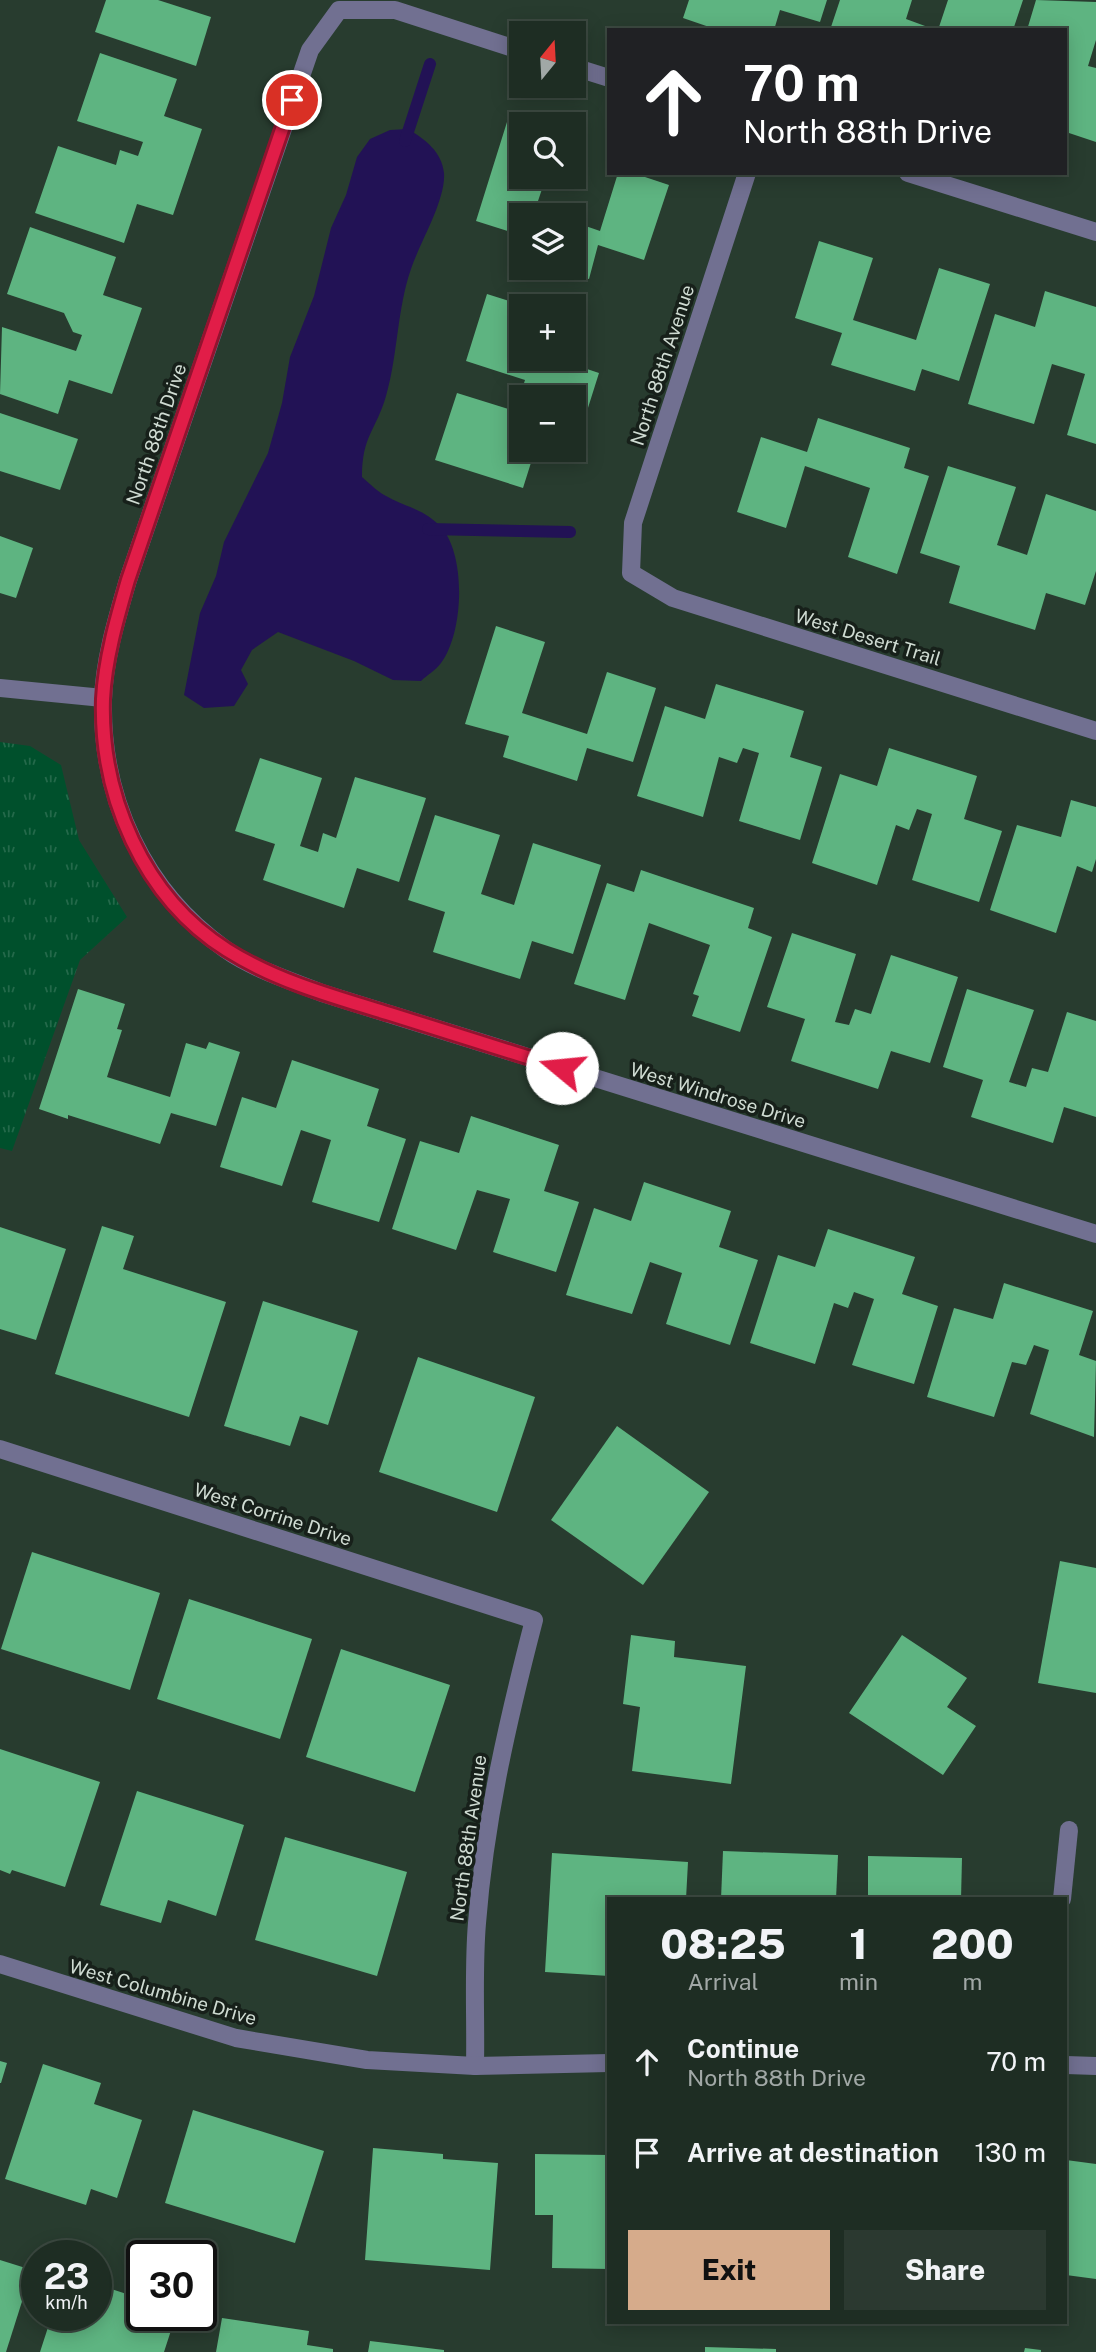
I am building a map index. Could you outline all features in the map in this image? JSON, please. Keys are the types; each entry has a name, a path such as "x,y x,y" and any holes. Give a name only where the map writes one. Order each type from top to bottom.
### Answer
{"street":[{"name":"North 88th Drive","path":"155,882 130,837 115,798 105,752 103,698 113,631 310,50 339,10 395,10 509,47"},
{"path":"586,71 607,77"},
{"name":"North 88th Avenue","path":"631,573 634,523 746,175"},
{"path":"914,175 1096,232"},
{"name":"West Desert Trail","path":"631,573 673,598 1096,731"},
{"path":"0,688 103,698"},
{"name":"West Windrose Drive","path":"155,882 186,916 226,949 272,974 322,993 1096,1234"},
{"name":"West Corrine Drive","path":"0,1449 534,1620"},
{"name":"North 88th Avenue","path":"475,2066 476,1924 487,1833 503,1740 534,1620"},
{"path":"1062,1897 1069,1830"},
{"name":"West Columbine Drive","path":"0,1964 236,2038 368,2060 475,2066 607,2063"},
{"path":"1067,2065 1096,2066"}],"green space":[{"path":"0,742 30,746 61,765 79,840 127,917 80,960 12,1151 0,1148"}],"shaded area":[{"path":"408,129 436,152 443,165 444,184 406,284 390,380 364,452 362,477 385,495 426,515 439,525 448,537 458,573 459,593 458,613 449,650 439,666 421,681 393,680 354,661 278,632 252,650 241,670 248,684 234,706 204,708 184,695 200,613 216,576 224,542 268,453 282,403 290,357 314,296 331,228 346,195 357,157 370,139 390,130"}],"building":[{"path":"106,0 158,0 211,17 196,66 95,32"},
{"path":"689,0 827,0 820,22 780,10 775,28 712,28 683,18"},
{"path":"840,0 912,0 906,19 931,28 834,28 831,27"},
{"path":"948,0 1023,0 1014,28 939,28"},
{"path":"1036,0 1096,2 1096,40 1088,66 1096,68 1096,142 1067,132 1067,28 1028,28"},
{"path":"100,53 177,79 164,116 202,129 173,215 137,204 124,243 35,213 58,146 116,165 120,150 138,156 143,142 77,121"},
{"path":"507,122 509,189 542,189 537,203 509,203 509,232 476,221"},
{"path":"617,175 639,175 669,185 644,260 598,245 589,279 586,278 586,226 600,231"},
{"path":"30,227 116,257 103,295 142,308 112,394 69,380 58,414 0,394 2,327 76,351 82,335 73,332 64,313 7,294"},
{"path":"819,241 873,258 853,320 916,340 939,268 990,284 959,381 922,369 915,391 831,365 842,333 795,318"},
{"path":"1045,291 1096,307 1096,444 1067,435 1085,374 1052,364 1034,424 968,404 995,314 1035,327"},
{"path":"487,294 509,301 509,371 586,371 586,369 599,373 586,414 586,385 523,385 525,380 466,361"},
{"path":"457,393 509,409 509,462 531,462 523,488 435,460"},
{"path":"0,413 78,439 60,490 0,471"},
{"path":"818,418 910,448 904,468 929,476 897,574 848,557 870,488 805,466 786,528 737,512 761,437 807,452"},
{"path":"948,466 1016,487 997,545 1027,555 1046,494 1096,511 1096,571 1085,605 1046,593 1035,630 949,603 960,566 920,553"},
{"path":"0,536 33,548 16,598 0,593"},
{"path":"496,626 545,642 522,713 587,734 607,672 656,688 633,762 587,748 577,781 503,757 509,736 465,724"},
{"path":"716,684 804,711 790,757 822,767 800,840 739,821 759,753 743,748 737,763 719,757 703,817 637,796 665,706 705,719"},
{"path":"889,748 977,776 964,819 1002,831 979,902 912,880 932,814 917,809 909,830 896,825 877,885 812,863 840,774 877,786"},
{"path":"260,758 322,778 300,846 318,852 323,833 336,838 355,777 426,798 399,882 357,868 344,908 263,880 275,844 235,831"},
{"path":"1071,800 1096,807 1096,859 1092,872 1077,866 1056,933 990,910 1017,825 1061,837"},
{"path":"435,815 500,835 481,894 514,905 533,843 601,865 573,954 532,941 520,979 433,952 445,912 408,900"},
{"path":"641,870 754,908 748,928 772,937 740,1032 692,1016 699,996 693,994 710,945 649,923 625,1000 574,984 607,883 634,892"},
{"path":"792,933 856,954 835,1022 849,1025 855,1009 871,1014 891,955 958,977 930,1063 891,1051 878,1089 791,1061 805,1019 767,1007"},
{"path":"78,989 125,1004 117,1029 122,1030 107,1077 170,1097 186,1043 206,1049 209,1042 240,1052 216,1126 171,1113 160,1144 68,1115 68,1119 39,1109"},
{"path":"967,989 1034,1010 1009,1082 1026,1087 1032,1068 1048,1072 1067,1012 1096,1021 1096,1117 1064,1107 1053,1143 971,1117 983,1080 943,1067"},
{"path":"292,1060 379,1089 367,1126 406,1139 379,1222 312,1202 331,1140 301,1130 282,1186 220,1167 242,1097 276,1108"},
{"path":"471,1116 559,1145 544,1191 579,1202 556,1272 493,1252 510,1199 477,1190 456,1250 392,1229 420,1141 459,1153"},
{"path":"644,1182 731,1211 719,1247 758,1260 730,1345 666,1324 682,1273 650,1262 632,1314 566,1295 594,1208 631,1221"},
{"path":"102,1226 134,1236 123,1269 226,1302 189,1417 55,1374"},
{"path":"0,1227 66,1249 36,1340 0,1329"},
{"path":"828,1229 915,1257 902,1294 938,1306 914,1384 852,1365 874,1299 854,1292 848,1308 834,1303 815,1364 750,1343 778,1255 815,1267"},
{"path":"1004,1283 1093,1311 1079,1355 1096,1361 1094,1437 1030,1414 1049,1350 1034,1345 1026,1365 1012,1362 994,1417 927,1397 954,1308 993,1319"},
{"path":"263,1301 358,1331 328,1425 300,1416 290,1446 224,1426"},
{"path":"418,1357 535,1397 497,1512 379,1472"},
{"path":"617,1426 709,1492 643,1585 551,1520"},
{"path":"32,1552 160,1593 130,1690 1,1649"},
{"path":"1060,1561 1096,1568 1096,1693 1038,1683"},
{"path":"189,1599 312,1639 280,1739 157,1699"},
{"path":"631,1635 675,1641 674,1657 746,1666 731,1784 632,1771 640,1707 623,1704"},
{"path":"902,1635 967,1678 947,1707 976,1726 943,1775 849,1713"},
{"path":"341,1649 450,1685 415,1792 306,1757"},
{"path":"0,1749 100,1782 65,1887 12,1870 10,1874 0,1870"},
{"path":"137,1791 244,1825 216,1916 168,1900 161,1923 100,1905"},
{"path":"285,1837 407,1872 377,1976 255,1940"},
{"path":"723,1851 838,1855 836,1897 721,1897"},
{"path":"552,1853 688,1862 686,1897 607,1897 607,1976 545,1972"},
{"path":"868,1856 962,1858 961,1897 868,1897"},
{"path":"0,2061 7,2063 1,2083 0,2083"},
{"path":"43,2064 101,2083 94,2104 142,2120 117,2198 91,2189 86,2205 5,2179"},
{"path":"193,2110 324,2151 295,2243 165,2203"},
{"path":"373,2148 443,2154 443,2159 498,2163 490,2270 365,2260"},
{"path":"535,2154 607,2155 607,2269 552,2268 553,2215 535,2215"},
{"path":"1067,2160 1096,2164 1096,2279 1067,2275"},
{"path":"0,2260 21,2267 21,2305 6,2352 0,2352"},
{"path":"112,2289 126,2294 126,2331 171,2331 164,2352 40,2352 47,2331 112,2331"},
{"path":"222,2318 309,2331 307,2345 333,2349 333,2352 216,2352"},
{"path":"370,2341 444,2350 444,2352 368,2352"},
{"path":"705,2347 776,2349 776,2352 705,2352"},
{"path":"1025,2348 1041,2350 1041,2352 1024,2352"}],"waterway":[{"path":"405,141 430,64"},
{"path":"428,529 570,532"}],"route":[{"path":"292,100 113,631 103,698 105,752 115,798 130,837 155,882 186,916 226,949 272,974 322,993 562,1068"}]}
